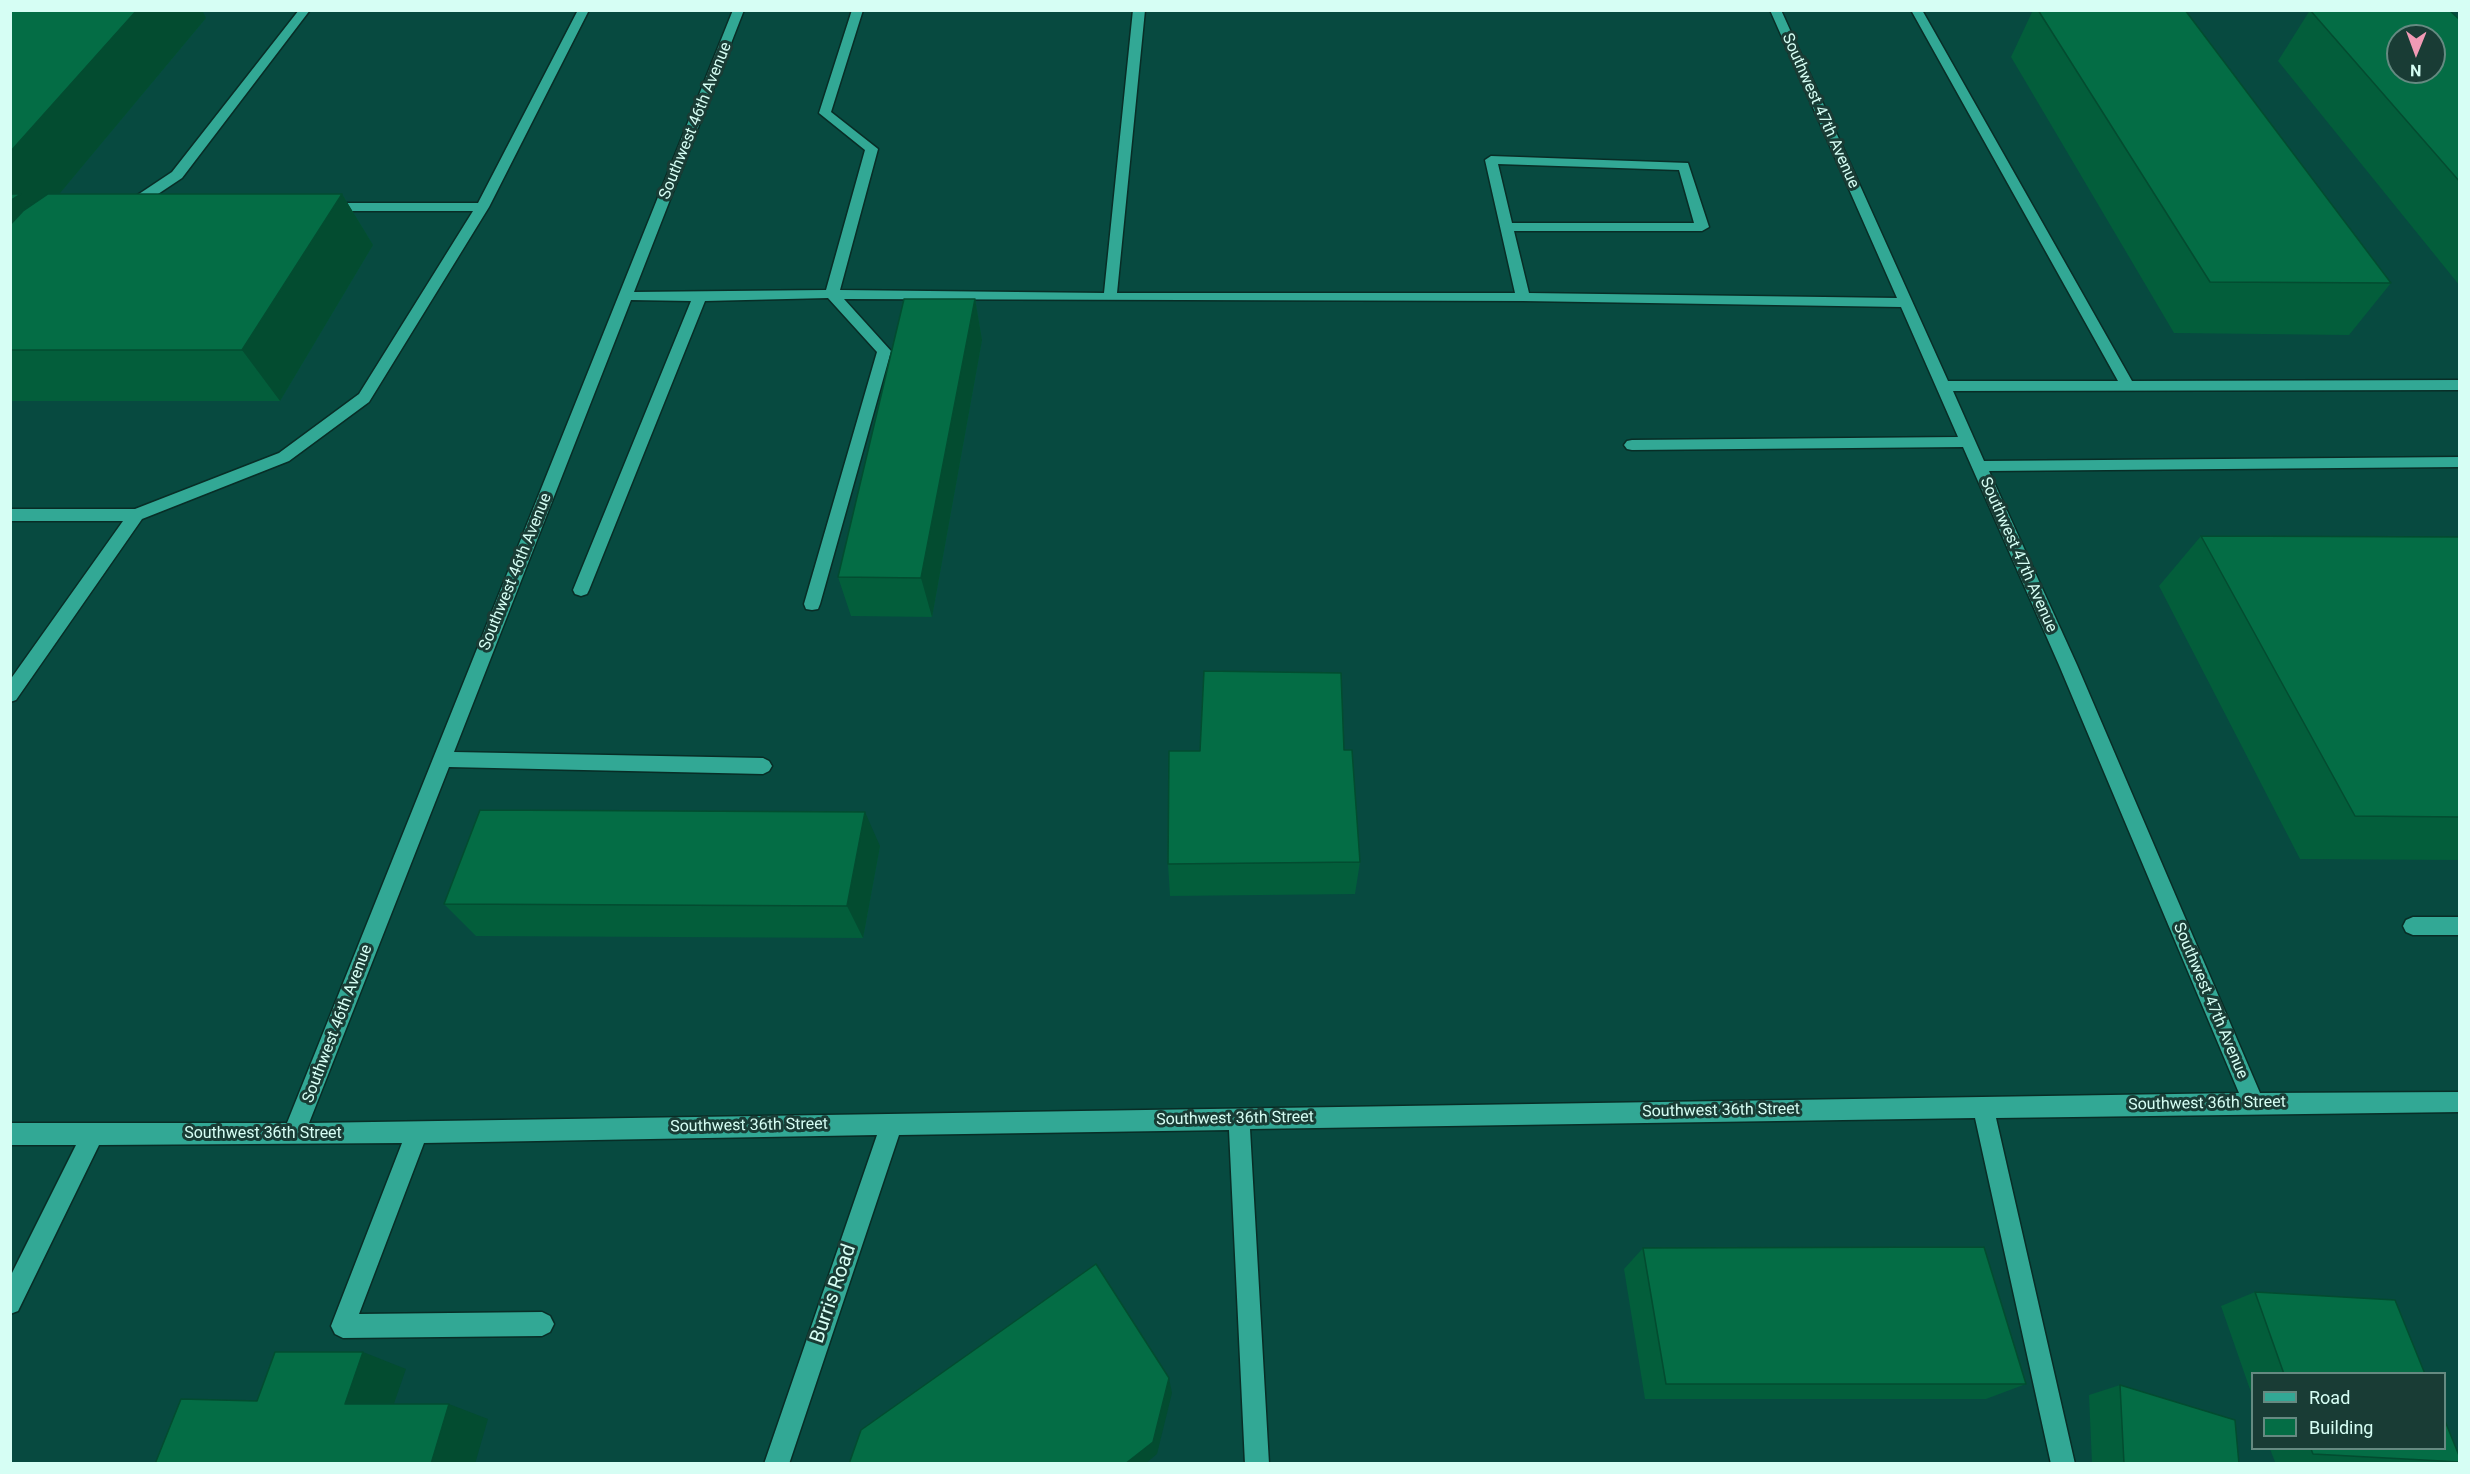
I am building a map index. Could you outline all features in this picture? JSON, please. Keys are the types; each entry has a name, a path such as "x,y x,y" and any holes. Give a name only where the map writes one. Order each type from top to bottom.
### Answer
{"street":[{"path":"152,207 124,210 177,175 304,10"},
{"path":"14,520 136,515 284,457 364,398 482,207 584,10"},
{"name":"Southwest 46th Avenue","path":"294,1134 739,10"},
{"path":"832,294 873,149 825,113 858,10"},
{"path":"1110,297 1139,10"},
{"name":"Southwest 47th Avenue","path":"1775,10 2068,665 2254,1103"},
{"path":"1916,10 2128,386"},
{"path":"1506,227 1702,227 1684,166 1491,160 1506,227 1522,297"},
{"path":"306,207 482,207"},
{"path":"627,296 832,294 1522,297 1906,303"},
{"path":"812,604 884,351 832,294"},
{"path":"581,590 700,297"},
{"path":"1942,386 2460,385"},
{"path":"1632,445 1968,442"},
{"path":"1979,466 2460,462"},
{"path":"10,695 136,515"},
{"path":"442,759 762,766"},
{"path":"2413,926 2460,926"},
{"name":"Southwest 36th Street","path":"10,1134 294,1134 1983,1107 2460,1102"},
{"path":"1983,1107 2064,1464"},
{"path":"1239,1119 1257,1464"},
{"name":"Burris Road","path":"776,1464 892,1124"},
{"path":"417,1132 344,1326 542,1324"},
{"path":"10,1303 93,1134"}],"building":[{"path":"10,10 137,10 10,152"},
{"path":"2038,10 2185,10 2391,283 2210,282"},
{"path":"2310,10 2450,11 2460,20 2460,182"},
{"path":"10,194 21,194 10,201"},
{"path":"48,194 342,194 242,350 10,350 10,225 23,211"},
{"path":"904,299 975,299 921,578 838,577"},
{"path":"2201,536 2460,537 2460,817 2355,816"},
{"path":"1204,671 1341,673 1344,750 1352,750 1360,862 1168,864 1169,751 1200,751"},
{"path":"480,810 865,812 847,906 444,904"},
{"path":"1984,1247 2026,1384 1666,1384 1643,1248"},
{"path":"1096,1264 1169,1378 1153,1442 1125,1464 849,1464 861,1430"},
{"path":"2255,1292 2395,1300 2424,1372 2283,1372"},
{"path":"275,1352 363,1352 345,1404 449,1404 431,1464 155,1464 181,1399 257,1401"},
{"path":"2120,1385 2235,1420 2239,1464 2124,1464"},
{"path":"2446,1423 2460,1462 2313,1454 2311,1450 2446,1450"}]}
